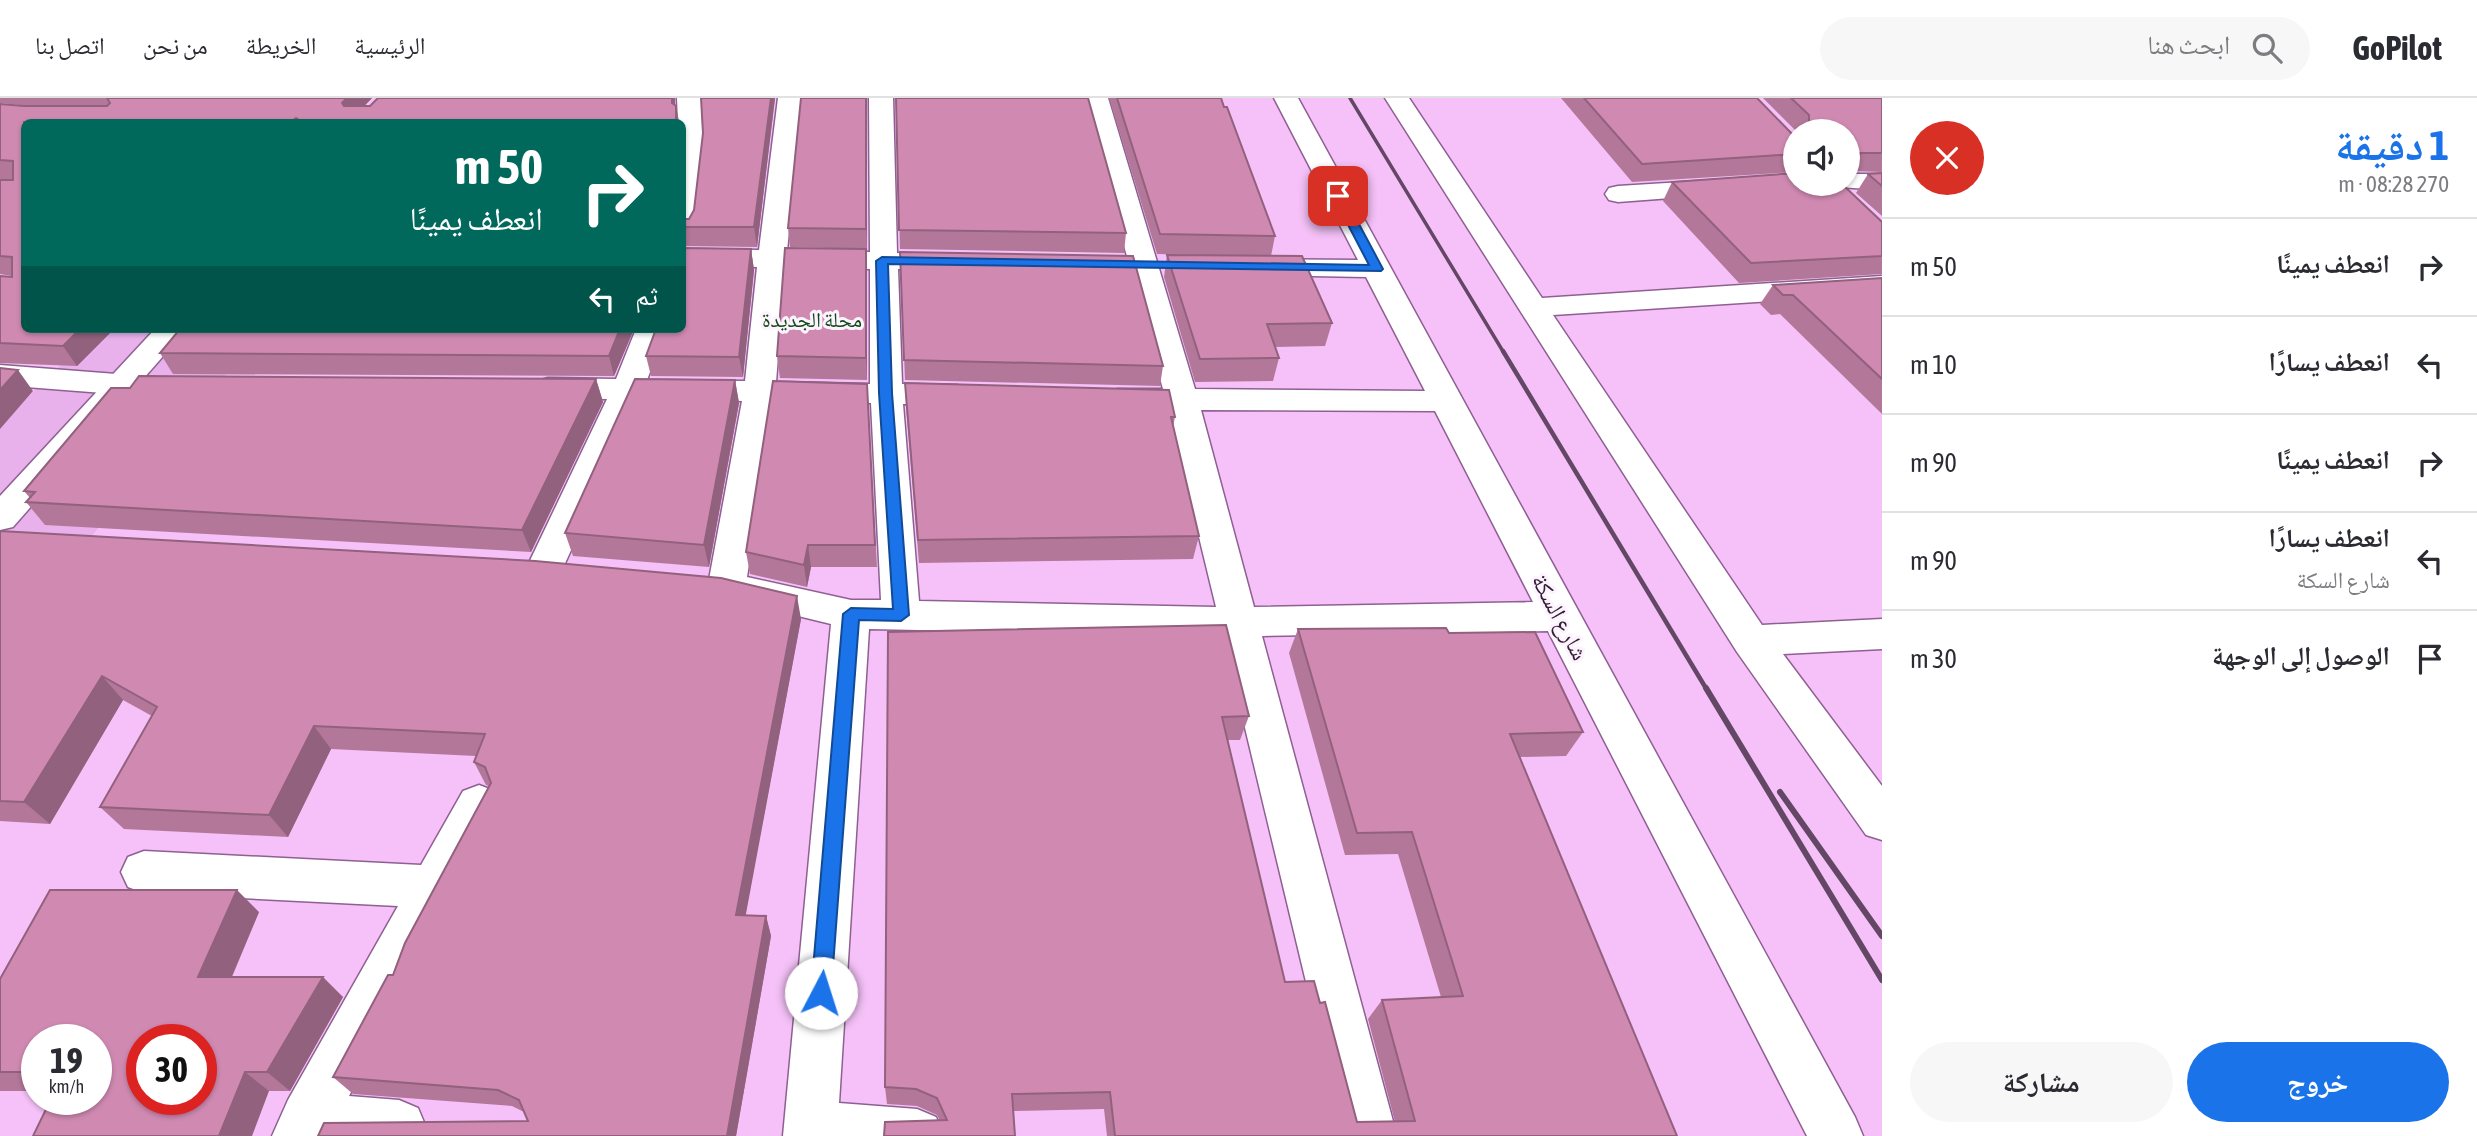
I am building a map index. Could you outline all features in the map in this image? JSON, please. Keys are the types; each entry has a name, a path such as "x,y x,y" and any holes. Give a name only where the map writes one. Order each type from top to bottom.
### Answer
{"street":[{"path":"686,195 691,152 689,98"},
{"path":"727,585 760,390 790,98"},
{"path":"881,98 886,393 901,615"},
{"path":"1096,98 1182,400 1370,1136"},
{"name":"شارع السكة","path":"1286,98 1836,1136"},
{"path":"1398,98 1751,641 1882,821"},
{"path":"1860,181 1882,182"},
{"path":"1618,194 1783,184"},
{"path":"1841,196 1855,209"},
{"path":"686,257 978,262"},
{"path":"1225,266 1377,269"},
{"path":"1534,307 1882,285"},
{"path":"9,532 121,386 169,333"},
{"path":"584,573 531,569 628,389 649,333"},
{"path":"0,375 121,386 189,387"},
{"path":"518,388 980,395"},
{"path":"1087,398 1445,401"},
{"path":"688,582 727,585 851,614 1237,622 1560,616"},
{"path":"851,614 810,1132 917,1136"},
{"path":"1751,641 1882,634"},
{"path":"444,1130 303,1128 479,804"},
{"path":"144,872 434,887"}],"shaded area":[{"path":"94,333 261,333 0,646 0,424"}],"building":[{"path":"107,98 347,98 342,103 344,106 370,106 378,98 672,98 672,103 676,106 676,119 21,119 21,333 76,333 63,346 0,343 0,276 12,277 12,257 0,256 0,180 13,180 13,161 0,160 0,104 107,106 110,103"},
{"path":"701,98 771,98 754,227 686,227 686,219 689,219 694,210 703,133"},
{"path":"801,98 866,98 866,229 788,228"},
{"path":"896,98 1088,98 1126,233 899,230"},
{"path":"1117,98 1221,98 1224,107 1227,107 1275,236 1160,234"},
{"path":"1584,98 1757,98 1783,125 1783,155 1642,164"},
{"path":"1791,98 1882,98 1882,153 1860,153 1860,119 1809,119 1809,115"},
{"path":"1882,173 1882,186 1868,174"},
{"path":"1783,174 1783,196 1855,196 1882,222 1882,256 1751,263 1672,182"},
{"path":"686,248 751,249 739,357 646,356 655,333 686,333"},
{"path":"785,248 866,249 866,358 777,356"},
{"path":"900,252 1133,256 1163,366 904,360"},
{"path":"1167,255 1302,256 1332,323 1267,324 1279,358 1200,359"},
{"path":"1882,278 1882,379 1793,295 1783,295 1773,285"},
{"path":"177,333 618,333 609,356 160,353"},
{"path":"0,368 18,370 0,390"},
{"path":"139,376 596,379 522,530 26,502 35,492 24,491 111,388 130,388"},
{"path":"635,379 735,380 704,545 565,533"},
{"path":"773,381 867,384 875,545 808,545 804,565 746,552"},
{"path":"905,383 1169,390 1175,417 1171,417 1199,536 918,540"},
{"path":"0,531 535,561 721,578 797,596 736,915 766,916 727,1136 318,1136 324,1123 528,1121 519,1100 498,1090 333,1077 388,975 393,975 405,943 491,783 485,767 474,762 485,734 314,726 269,815 100,807 157,707 102,676 24,802 0,801"},
{"path":"1226,625 1249,716 1222,717 1285,982 1314,981 1320,1003 1325,1002 1357,1122 1415,1121 1382,1000 1463,996 1412,832 1357,833 1298,629 1446,628 1449,633 1535,632 1583,732 1510,734 1677,1136 1115,1136 1110,1092 1012,1094 1015,1136 884,1136 885,1122 947,1120 937,1098 916,1089 885,1087 888,632"},
{"path":"50,890 237,890 198,977 323,977 267,1072 245,1072 219,1136 33,1136 43,1115 112,1115 112,1024 21,1024 21,1072 0,1072 0,979"}],"railway":[{"path":"1350,98 1504,353"},
{"path":"1503,351 1707,690"},
{"path":"1706,688 1882,980"},
{"path":"1780,792 1882,936"}],"district":[{"name":"محلة الجديدة","path":"812,319"}],"route":[{"path":"821,993 851,614 901,615 886,393 882,261 1377,269 1338,196"}]}
